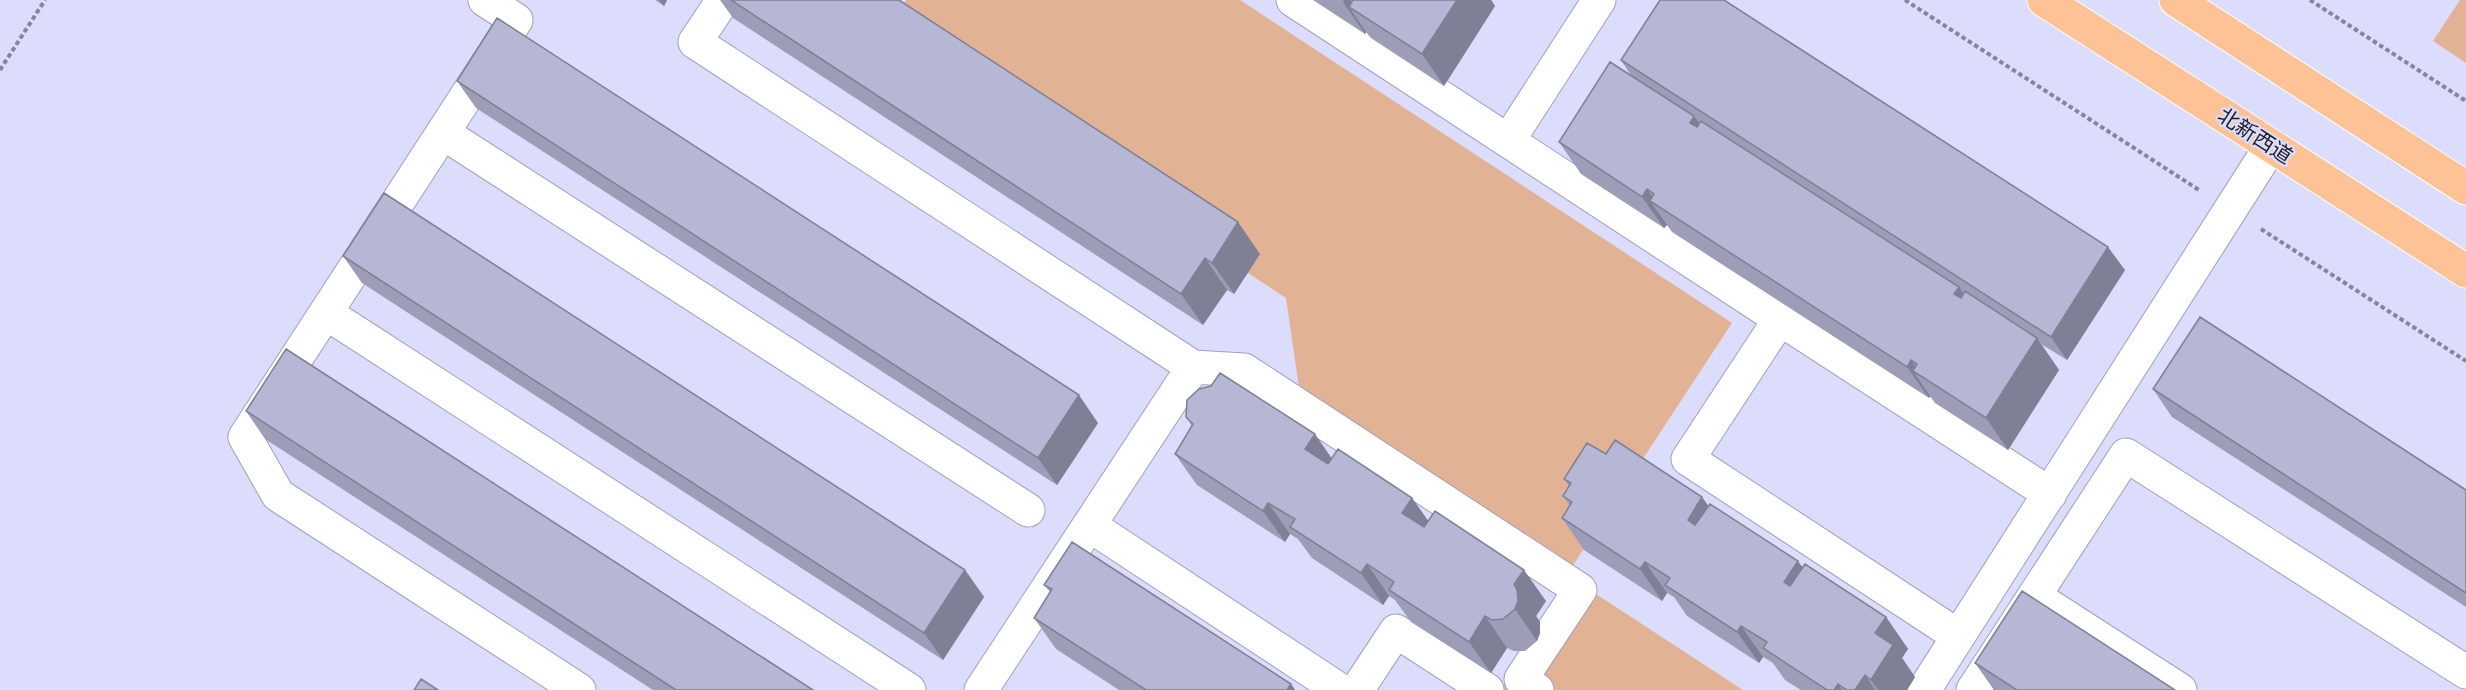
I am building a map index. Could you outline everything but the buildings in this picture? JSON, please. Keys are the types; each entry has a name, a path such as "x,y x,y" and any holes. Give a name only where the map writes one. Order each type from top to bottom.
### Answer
{"main road":[{"name":"北新西道","path":"2044,0 2466,272"},
{"path":"2176,0 2466,188"}],"street":[{"path":"485,0 516,20 245,437 278,495 579,690"},
{"path":"723,0 695,42 1193,367 1244,370 1580,590 1524,686"},
{"path":"1293,0 2050,494"},
{"path":"1508,141 1599,0"},
{"path":"443,133 1028,510"},
{"path":"1924,690 2271,146"},
{"path":"326,313 909,690"},
{"path":"1780,318 1688,459 1958,636"},
{"path":"981,690 1193,367"},
{"path":"1973,690 2126,455 2466,672"},
{"path":"1089,525 1340,690"},
{"path":"2034,596 2180,690"},
{"path":"1357,690 1396,631 1487,690"}],"path":[{"path":"0,70 45,0"},
{"path":"1905,0 2466,361"},
{"path":"2310,0 2466,101"}],"shaded area":[{"path":"906,0 1240,0 1732,323 1564,579 1302,408 1286,298 884,34"},
{"path":"2460,0 2466,0 2466,63 2433,41"},
{"path":"1573,579 1743,690 1500,690"}]}
